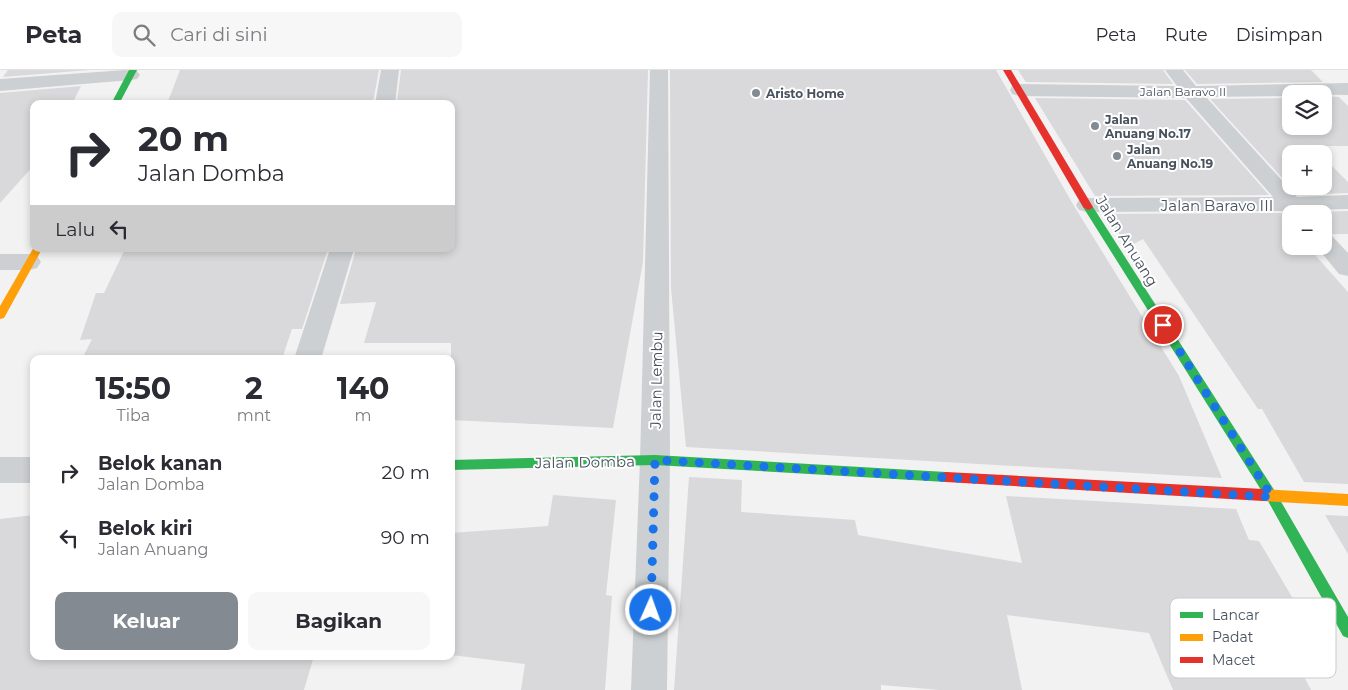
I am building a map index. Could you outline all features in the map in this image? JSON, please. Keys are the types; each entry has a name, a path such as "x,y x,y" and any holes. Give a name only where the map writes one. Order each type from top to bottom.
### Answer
{"street":[{"path":"386,100 390,70"},
{"name":"Jalan Lembu","path":"649,690 655,460 659,70"},
{"name":"Jalan Anuang","path":"1006,70 1087,206 1272,497 1329,598"},
{"path":"1174,70 1191,92 1291,205"},
{"path":"0,85 132,72"},
{"path":"117,100 132,72"},
{"name":"Jalan Baravo II","path":"1019,90 1191,92 1348,89"},
{"name":"Jalan Baravo III","path":"1325,205 1348,202"},
{"name":"Jalan Baravo III","path":"1087,206 1282,209"},
{"path":"1332,250 1348,268"},
{"path":"308,355 341,252"},
{"path":"0,262 33,255"},
{"path":"0,316 33,255"},
{"name":"Jalan Domba","path":"455,464 655,460 1348,500"},
{"path":"0,470 30,470"},
{"name":"Jalan Anuang","path":"1336,610 1348,631"}],"building":[{"path":"8,70 89,70 3,77"},
{"path":"180,70 379,70 373,100 169,100"},
{"path":"401,70 648,70 643,262 613,428 455,420 455,355 451,355 451,343 364,343 376,302 340,304 355,252 455,252 455,100 397,100"},
{"path":"670,70 996,70 1074,206 1179,376 1222,478 686,447 671,288"},
{"path":"1018,70 1163,70 1173,84 1026,82"},
{"path":"1185,70 1311,70 1323,82 1197,84"},
{"path":"81,86 74,100 30,100 30,169 0,203 0,93"},
{"path":"1332,97 1339,97 1348,106 1348,146 1282,145 1282,178 1210,99 1282,98 1282,135 1332,135"},
{"path":"1035,98 1185,100 1269,195 1095,196"},
{"path":"1332,166 1348,182 1348,193 1332,194"},
{"path":"1332,211 1348,211 1348,234 1332,234"},
{"path":"1282,213 1282,255 1315,255 1348,292 1348,484 1304,482 1262,409 1258,409 1143,239 1128,247 1106,214"},
{"path":"124,252 327,252 302,329 292,329 283,355 84,355 92,339 80,340 96,293 104,293"},
{"path":"689,477 742,480 741,512 855,520 858,535 1022,563 1006,496 1236,509 1249,540 1259,541 1293,598 1170,598 1170,678 1305,678 1311,690 1173,690 1149,633 1007,615 1022,690 940,690 881,685 881,690 674,690"},
{"path":"553,495 616,500 606,595 612,596 605,690 521,690 525,664 455,655 455,533 548,526"},
{"path":"30,515 30,660 313,660 304,690 0,690 0,519"},
{"path":"1325,515 1348,516 1348,554"}],"traffic: fast":[{"path":"117,100 133,70"},
{"path":"1088,207 1272,497 1329,598"},
{"path":"455,465 655,460 946,477"},
{"path":"1336,610 1348,631"}],"traffic: slow":[{"path":"0,315 35,252"},
{"path":"1263,495 1348,500"}],"traffic: jam":[{"path":"1007,70 1088,207"},
{"path":"946,477 1263,495"}],"place":[{"name":"Aristo Home","path":"756,93"},
{"name":"Jalan Anuang No.17","path":"1095,126"},
{"name":"Jalan Anuang No.19","path":"1117,156"}],"route":[{"path":"651,610 655,460 1272,497 1163,325"}]}
